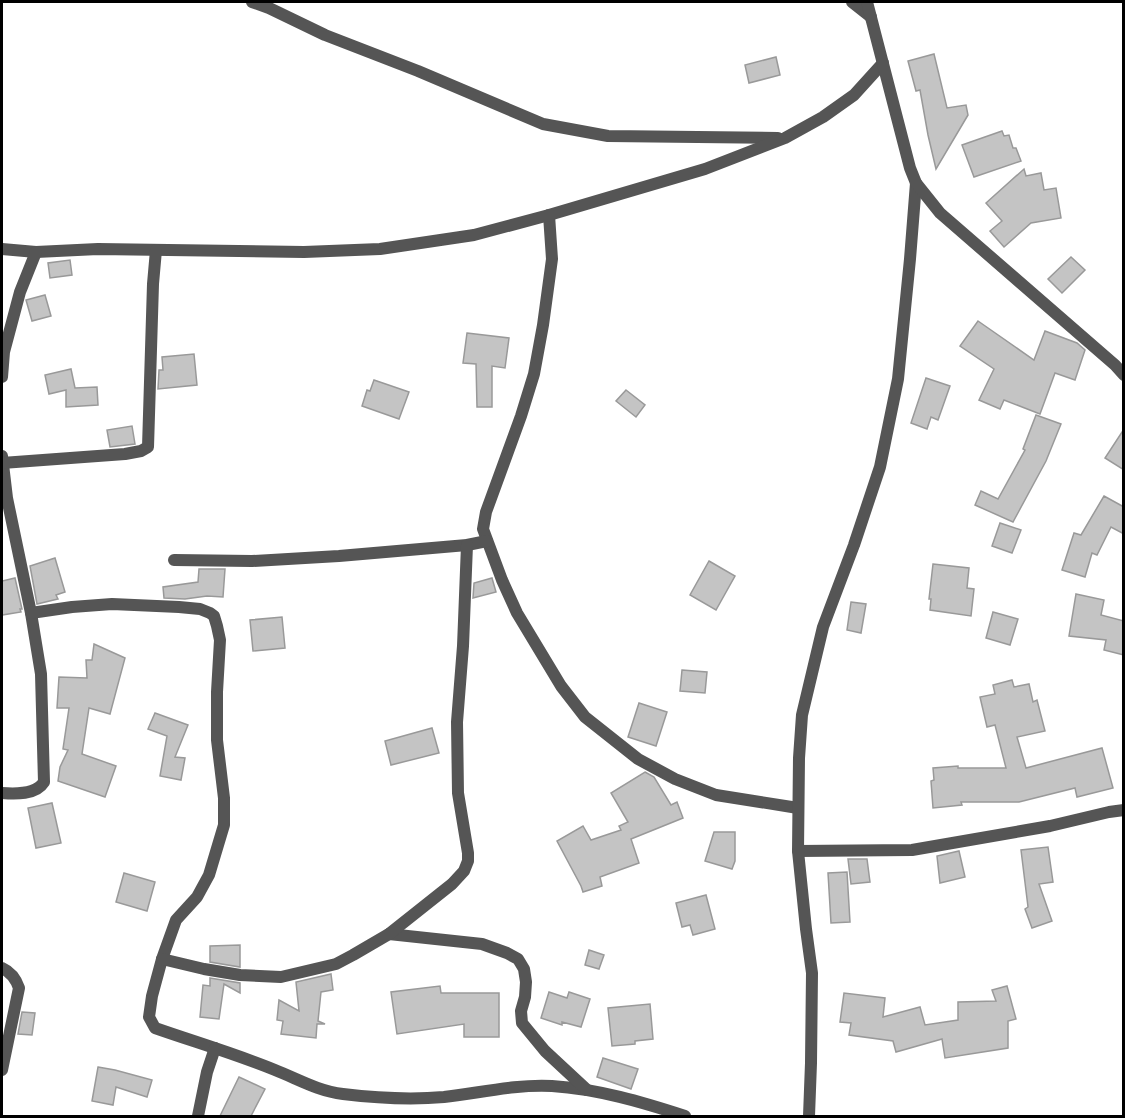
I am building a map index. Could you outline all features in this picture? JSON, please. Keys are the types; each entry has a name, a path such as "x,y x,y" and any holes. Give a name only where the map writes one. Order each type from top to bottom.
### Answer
{"street":[{"path":"252,2 325,35 418,71 543,124 608,136 785,138"},
{"path":"852,2 871,17"},
{"path":"867,2 910,168 916,183 940,213 1124,375"},
{"path":"2,249 36,252 98,249 304,252 380,249 474,235 705,169 785,138 823,117 854,95 883,63"},
{"path":"809,1116 812,973 798,851 802,715 823,627 880,467 898,379 916,183"},
{"path":"549,215 552,259 534,374 486,512 483,529 516,613 561,686 585,717 638,759 675,779 716,795 798,808"},
{"path":"2,793 31,791 39,788 44,782 41,674 31,613 4,499 2,459 125,454 148,447 156,250"},
{"path":"2,377 4,352 20,292 36,252"},
{"path":"174,560 252,561 339,556 467,545 487,541"},
{"path":"162,959 240,975 281,977 336,964 389,934 452,884 464,871 468,853 458,793 457,722 467,545"},
{"path":"31,613 112,604 179,606 210,613 214,616 217,626 220,640 217,740 224,798 224,825 209,875 197,897 176,920 162,959 149,1017 153,1026 276,1070 314,1088 329,1092 394,1097 440,1097 550,1086 587,1090 641,1102 685,1116"},
{"path":"798,851 912,850 1050,826 1124,810"},
{"path":"389,934 482,944 518,959 524,969 526,982 521,1011 522,1023 545,1052 587,1090"},
{"path":"2,968 17,981 19,988 2,1070"},
{"path":"198,1116 207,1071 215,1048"}],"building":[{"path":"934,54 947,108 966,105 968,115 936,169 920,90 916,91 908,61"},
{"path":"776,57 780,75 749,83 745,65"},
{"path":"1002,131 1004,136 1009,135 1013,148 1016,148 1021,161 974,177 962,145"},
{"path":"1024,169 1026,176 1041,173 1044,190 1056,188 1061,218 1031,223 1004,247 990,231 1002,221 986,203"},
{"path":"1071,257 1085,270 1062,293 1048,279"},
{"path":"70,260 72,275 50,278 48,263"},
{"path":"45,295 51,316 32,321 26,300"},
{"path":"978,321 1034,360 1045,331 1077,343 1085,350 1075,380 1055,373 1040,414 1004,400 1000,409 979,400 994,369 960,346"},
{"path":"467,333 509,338 505,368 492,366 492,407 477,407 476,364 463,363"},
{"path":"194,354 197,385 158,389 159,370 163,370 162,357"},
{"path":"71,369 75,388 97,387 98,405 66,407 66,390 49,394 45,375"},
{"path":"926,378 950,386 938,420 931,417 927,429 911,423"},
{"path":"374,380 409,392 399,419 362,406 367,390 370,391"},
{"path":"626,390 645,405 636,417 616,401"},
{"path":"1036,415 1061,424 1046,461 1013,522 975,505 981,491 998,499 1025,450 1023,449"},
{"path":"132,426 135,444 110,447 107,430"},
{"path":"1124,429 1124,470 1105,458"},
{"path":"1104,496 1124,507 1124,534 1111,527 1097,555 1092,553 1085,577 1062,570 1074,533 1081,535"},
{"path":"1000,523 1021,530 1012,553 992,546"},
{"path":"55,558 65,592 56,595 58,599 37,604 30,566"},
{"path":"709,561 735,576 716,610 690,595"},
{"path":"933,564 969,568 967,588 974,589 971,616 930,610"},
{"path":"199,569 225,569 223,597 164,598 163,587 198,582"},
{"path":"15,578 21,612 2,615 2,581"},
{"path":"492,578 496,592 473,598 474,583"},
{"path":"1076,594 1104,600 1101,615 1124,621 1124,655 1104,650 1106,640 1069,636"},
{"path":"851,602 866,604 861,633 847,630"},
{"path":"993,612 1018,619 1010,645 986,638"},
{"path":"282,617 285,648 253,651 250,620"},
{"path":"94,644 125,658 110,714 89,708 82,754 116,766 105,797 58,781 60,767 68,750 63,749 69,708 57,708 59,677 87,678 86,660 92,660"},
{"path":"682,670 707,672 705,693 680,691"},
{"path":"1012,680 1014,687 1029,684 1033,702 1037,700 1045,731 1017,737 1026,768 1102,748 1113,788 1077,797 1075,788 1019,802 961,802 962,805 933,808 931,781 934,780 933,768 958,766 958,768 1006,768 995,725 987,727 980,697 995,694 993,685"},
{"path":"639,703 667,712 656,746 628,737"},
{"path":"155,713 188,725 175,757 185,758 181,780 160,776 167,736 148,729"},
{"path":"432,728 439,753 391,765 385,741"},
{"path":"645,772 654,777 671,805 677,802 683,818 631,839 639,863 600,877 602,886 583,892 557,841 583,826 591,840 621,830 619,826 628,822 611,793"},
{"path":"52,803 61,843 36,848 28,808"},
{"path":"714,832 735,832 735,861 732,869 705,861"},
{"path":"1048,847 1053,882 1039,884 1052,921 1032,928 1025,909 1028,907 1021,850"},
{"path":"959,851 965,877 940,883 937,856"},
{"path":"848,859 867,859 870,882 851,884"},
{"path":"847,872 850,922 831,923 828,873"},
{"path":"124,873 155,882 147,911 116,902"},
{"path":"706,895 715,929 693,935 690,925 682,927 676,903"},
{"path":"240,945 240,967 210,962 210,946"},
{"path":"589,950 604,955 599,969 585,965"},
{"path":"331,974 333,990 321,992 318,1021 325,1024 317,1024 316,1038 281,1034 283,1021 277,1020 279,1000 299,1011 296,982"},
{"path":"210,978 240,983 240,993 224,984 219,1019 200,1017 203,985 210,986"},
{"path":"440,986 441,993 499,993 499,1037 464,1037 464,1024 397,1034 391,992"},
{"path":"1007,986 1016,1019 1008,1021 1008,1048 945,1058 942,1039 896,1052 893,1041 849,1035 851,1023 840,1022 844,993 885,998 883,1017 920,1007 925,1025 958,1020 958,1002 996,1001 992,990"},
{"path":"549,992 567,998 569,992 590,999 581,1027 562,1022 562,1025 541,1018"},
{"path":"650,1004 653,1039 635,1041 635,1044 612,1046 608,1008"},
{"path":"22,1012 35,1013 32,1035 18,1034"},
{"path":"603,1058 638,1069 631,1089 597,1077"},
{"path":"98,1067 152,1080 147,1097 116,1087 113,1105 92,1101"},
{"path":"239,1077 265,1089 251,1116 220,1116"}]}
